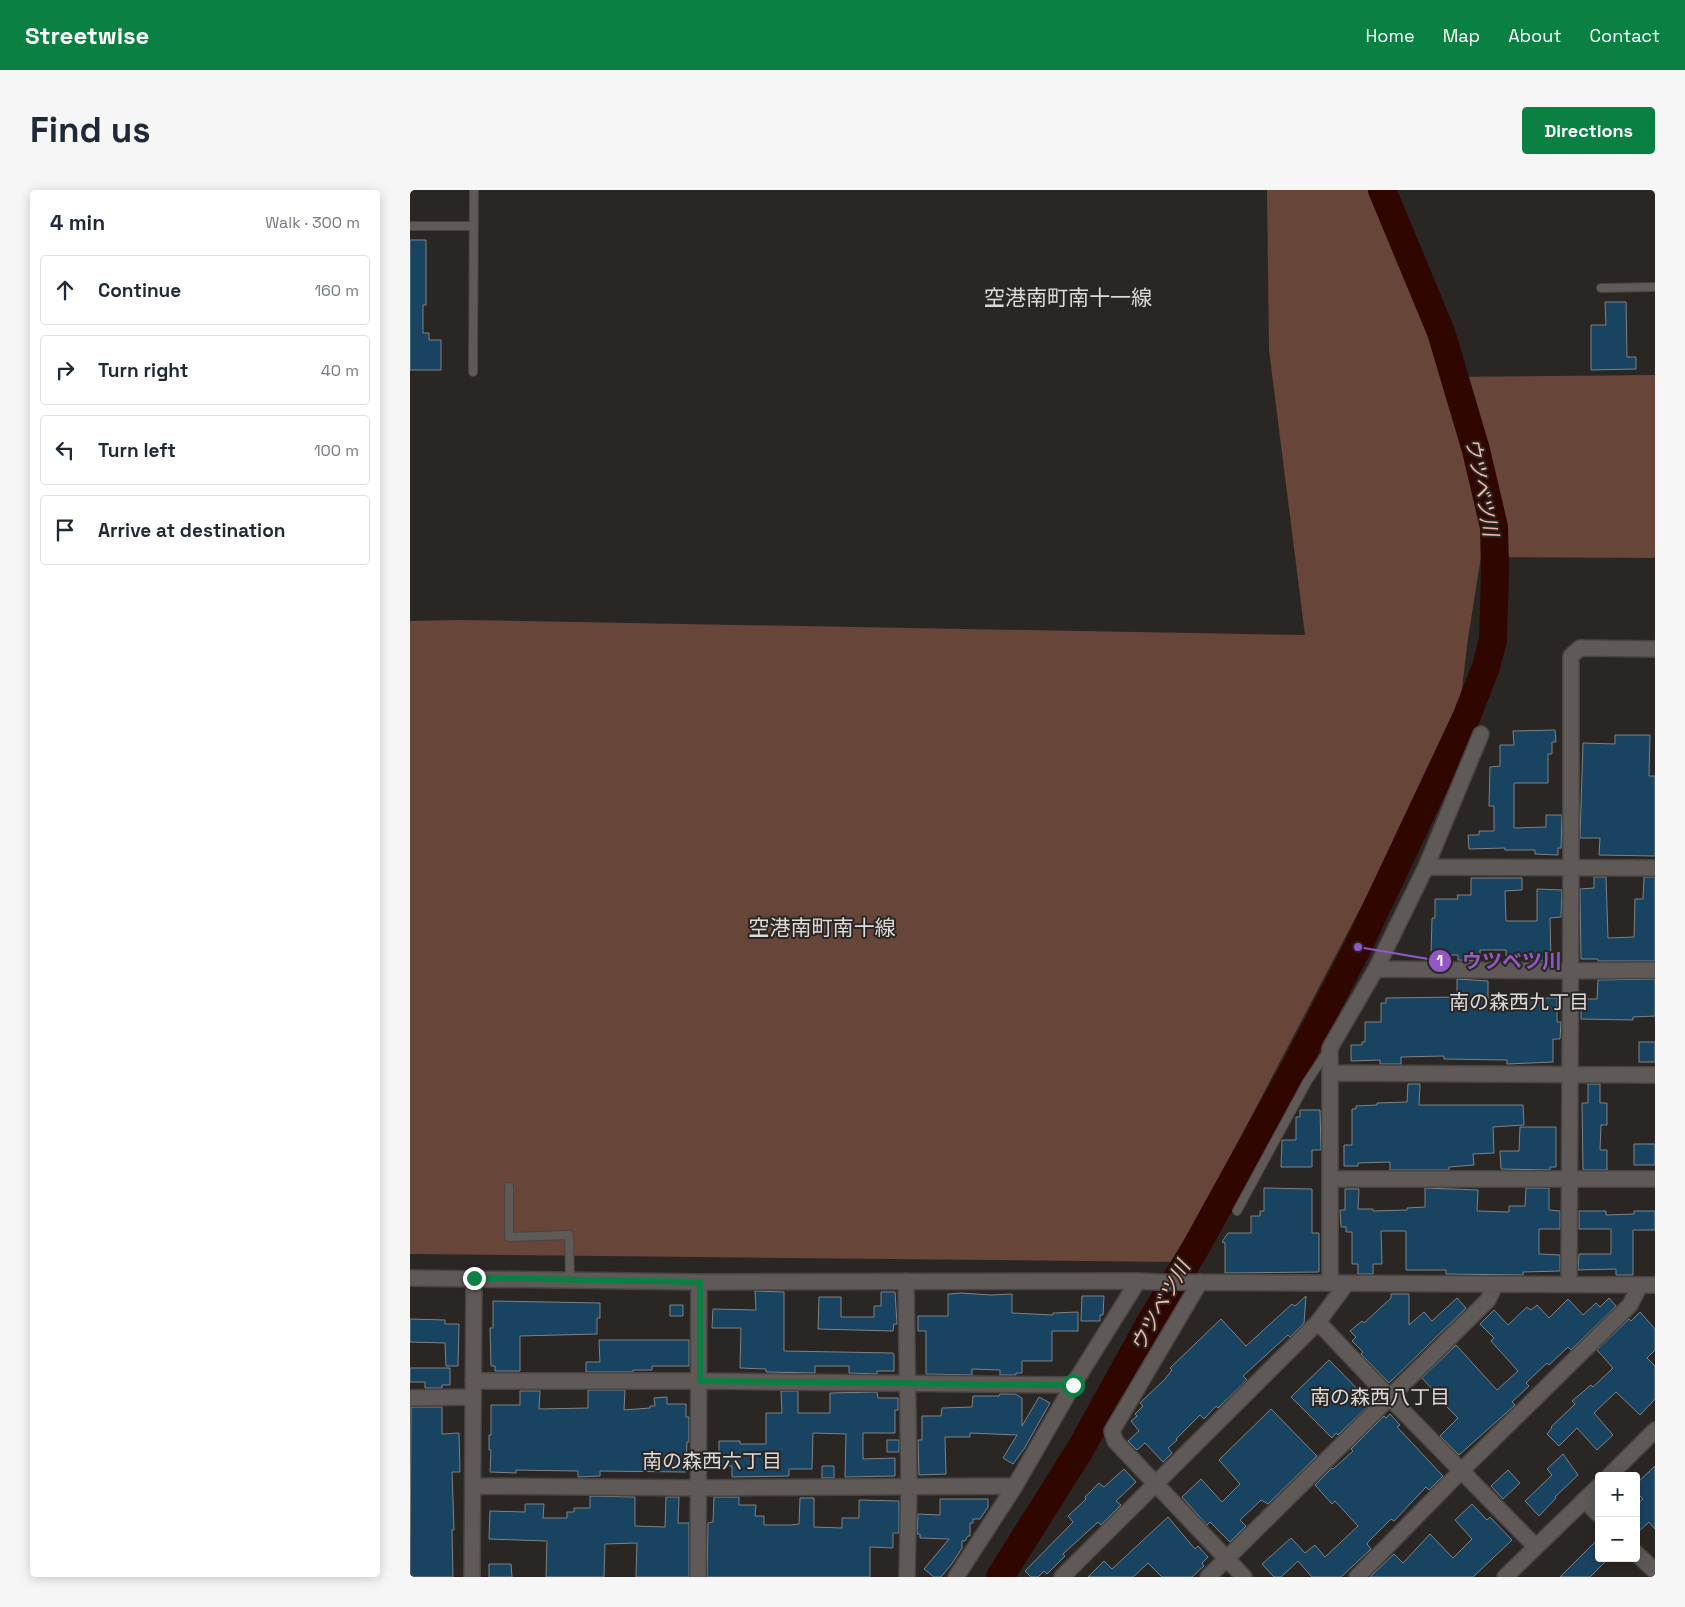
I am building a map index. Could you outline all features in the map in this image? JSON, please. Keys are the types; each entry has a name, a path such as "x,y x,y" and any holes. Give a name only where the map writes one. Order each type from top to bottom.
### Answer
{"street":[{"path":"1569,1284 1568,1179 1571,971 1570,656 1580,648 1655,649"},
{"path":"1330,1282 1330,1048 1376,969 1426,867 1481,734"},
{"path":"1426,867 1655,868"},
{"path":"1376,969 1655,970"},
{"path":"1330,1073 1655,1075"},
{"path":"1330,1179 1655,1179"},
{"path":"410,1278 700,1282 1138,1280 1156,1282 1330,1282 1347,1284 1648,1285"},
{"path":"472,1577 474,1278"},
{"path":"956,1577 1015,1486 1073,1385 1138,1280"},
{"path":"906,1281 909,1487 907,1577"},
{"path":"698,1577 700,1282"},
{"path":"1196,1282 1112,1431 1114,1441 1244,1577"},
{"path":"1062,1577 1318,1322 1347,1284"},
{"path":"1208,1577 1488,1300 1495,1285"},
{"path":"1357,1577 1461,1470 1630,1305 1648,1285"},
{"path":"1318,1322 1536,1547"},
{"path":"473,1381 700,1381 1073,1385"},
{"path":"410,1398 473,1397"},
{"path":"1613,1472 1654,1433"},
{"path":"473,1486 699,1488 1015,1486"},
{"path":"1505,1577 1595,1490"},
{"path":"1584,1500 1595,1511"},
{"path":"1640,1557 1655,1571"}],"lane":[{"path":"473,372 474,190"},
{"path":"410,226 474,226"},
{"path":"1601,288 1655,287"},
{"path":"1236,1211 1307,1082 1330,1048"},
{"path":"509,1187 509,1237 569,1235 570,1280"}],"shaded area":[{"path":"1267,190 1371,190 1440,356 1444,377 1655,375 1655,558 1481,557 1468,638 1458,722 1175,1262 410,1254 410,621 461,620 1305,635 1269,350"}],"building":[{"path":"410,240 426,240 426,305 423,305 423,333 429,333 429,340 441,340 441,370 410,370"},
{"path":"1605,302 1626,302 1627,357 1636,357 1636,369 1591,370 1591,325 1606,325"},
{"path":"1555,730 1556,742 1552,742 1552,754 1548,754 1548,783 1514,783 1514,828 1546,827 1546,815 1562,815 1561,848 1558,848 1558,855 1535,854 1535,850 1505,850 1505,848 1469,849 1468,835 1479,835 1479,831 1494,831 1494,806 1489,806 1490,767 1500,766 1500,745 1514,745 1513,731"},
{"path":"1615,735 1650,735 1649,776 1655,776 1655,856 1599,855 1600,838 1580,838 1583,743 1615,744"},
{"path":"1594,877 1606,877 1608,938 1634,937 1635,899 1643,899 1644,877 1655,877 1655,961 1598,961 1598,959 1581,959 1580,889 1594,888"},
{"path":"1471,878 1522,878 1522,890 1505,891 1506,921 1537,921 1537,889 1562,890 1561,917 1550,918 1551,961 1531,961 1531,955 1506,956 1506,950 1480,950 1480,961 1458,960 1458,955 1431,955 1432,918 1435,918 1435,899 1458,899 1457,895 1471,895"},
{"path":"1457,979 1488,981 1488,998 1534,1000 1534,998 1557,998 1557,1022 1561,1022 1560,1039 1553,1039 1553,1062 1507,1064 1507,1060 1444,1059 1444,1056 1401,1057 1401,1064 1380,1064 1380,1060 1351,1061 1351,1045 1362,1045 1362,1042 1365,1042 1365,1022 1381,1022 1381,1003 1386,1003 1386,998 1457,997"},
{"path":"1655,979 1655,1016 1633,1017 1633,1020 1581,1019 1581,1008 1585,1008 1585,999 1597,999 1598,980"},
{"path":"1639,1042 1655,1042 1655,1062 1639,1062"},
{"path":"1408,1084 1420,1084 1419,1105 1523,1105 1524,1125 1493,1127 1494,1153 1473,1154 1474,1165 1449,1167 1449,1170 1390,1170 1390,1162 1358,1163 1358,1166 1344,1166 1344,1145 1352,1145 1352,1109 1356,1109 1356,1106 1377,1105 1377,1103 1407,1102"},
{"path":"1588,1084 1600,1084 1600,1103 1607,1103 1607,1125 1601,1125 1600,1150 1607,1150 1607,1170 1583,1170 1582,1103 1588,1103"},
{"path":"1300,1110 1320,1110 1321,1150 1312,1150 1312,1167 1281,1167 1282,1140 1296,1140 1296,1117 1300,1117"},
{"path":"1520,1127 1556,1127 1556,1167 1550,1167 1550,1170 1501,1169 1500,1151 1519,1151"},
{"path":"1634,1144 1655,1144 1655,1165 1634,1165"},
{"path":"1264,1188 1312,1189 1312,1233 1319,1233 1319,1272 1225,1273 1225,1243 1222,1242 1228,1233 1251,1233 1251,1216 1260,1216 1260,1211 1264,1211"},
{"path":"1425,1188 1478,1190 1477,1211 1509,1212 1509,1206 1525,1206 1526,1188 1549,1188 1549,1210 1560,1211 1560,1229 1539,1229 1539,1254 1560,1255 1560,1271 1523,1272 1523,1275 1446,1274 1446,1270 1406,1270 1406,1231 1381,1231 1382,1264 1373,1264 1373,1274 1358,1274 1358,1264 1352,1264 1352,1232 1346,1232 1346,1227 1341,1227 1340,1210 1345,1210 1345,1189 1359,1189 1358,1209 1373,1209 1373,1211 1407,1210 1407,1208 1425,1207"},
{"path":"1579,1211 1606,1211 1606,1215 1634,1214 1634,1211 1655,1211 1655,1230 1633,1230 1633,1275 1616,1275 1616,1269 1578,1270 1579,1254 1611,1254 1611,1229 1579,1229"},
{"path":"755,1291 784,1292 784,1351 893,1353 894,1371 877,1371 877,1374 849,1373 849,1366 815,1366 815,1373 766,1372 766,1369 740,1368 741,1328 712,1328 713,1309 756,1310"},
{"path":"881,1292 895,1292 897,1324 894,1324 893,1331 818,1329 819,1297 841,1297 841,1317 874,1317 874,1306 881,1306"},
{"path":"948,1294 1012,1294 1012,1313 1053,1315 1053,1313 1078,1312 1078,1331 1052,1331 1052,1361 1022,1361 1022,1373 1016,1373 1016,1375 1000,1375 1000,1370 972,1369 972,1375 926,1374 926,1331 918,1331 918,1316 948,1316"},
{"path":"1391,1294 1409,1294 1409,1325 1424,1312 1432,1321 1457,1298 1466,1308 1389,1383 1361,1354 1363,1352 1352,1341 1356,1337 1350,1331 1362,1321 1364,1323 1391,1298"},
{"path":"1082,1296 1104,1296 1103,1315 1100,1315 1100,1321 1081,1321"},
{"path":"1306,1296 1304,1323 1243,1376 1247,1380 1218,1408 1216,1406 1204,1419 1200,1415 1168,1448 1172,1453 1163,1462 1145,1443 1137,1450 1128,1441 1139,1431 1131,1421 1137,1416 1135,1414 1143,1406 1140,1403 1165,1379 1172,1370 1170,1368 1221,1319 1246,1346 1292,1304 1295,1306"},
{"path":"1609,1298 1616,1306 1571,1350 1568,1347 1549,1365 1547,1363 1526,1383 1529,1386 1512,1402 1515,1405 1459,1455 1440,1436 1458,1418 1437,1397 1439,1396 1422,1378 1456,1345 1497,1390 1518,1371 1491,1341 1494,1338 1480,1324 1494,1310 1508,1325 1527,1307 1531,1310 1537,1305 1549,1318 1568,1299 1583,1315 1596,1303 1600,1307"},
{"path":"493,1301 600,1303 600,1318 597,1318 597,1334 520,1336 520,1371 495,1371 495,1366 491,1366 490,1328 493,1328"},
{"path":"670,1305 683,1305 683,1316 670,1316"},
{"path":"1640,1312 1655,1329 1655,1350 1647,1358 1655,1366 1655,1399 1640,1415 1616,1392 1594,1413 1613,1435 1597,1450 1577,1428 1559,1446 1547,1434 1551,1427 1575,1404 1572,1401 1591,1385 1593,1387 1613,1368 1597,1350 1629,1319 1631,1321"},
{"path":"410,1319 445,1320 445,1324 459,1324 458,1366 446,1366 445,1343 410,1342"},
{"path":"599,1340 689,1340 689,1366 652,1366 652,1370 633,1370 633,1372 586,1372 586,1362 600,1362"},
{"path":"1329,1360 1371,1403 1338,1435 1336,1433 1332,1438 1291,1397"},
{"path":"410,1368 450,1368 450,1385 442,1385 442,1388 425,1388 425,1382 410,1382"},
{"path":"588,1390 625,1390 624,1410 655,1406 654,1398 667,1397 667,1404 686,1404 686,1417 689,1417 689,1442 687,1442 686,1472 600,1471 600,1476 578,1477 578,1471 516,1470 516,1473 490,1472 491,1450 489,1450 489,1435 491,1435 491,1405 520,1405 520,1391 540,1391 539,1409 588,1408"},
{"path":"781,1391 798,1391 798,1413 830,1413 830,1393 877,1392 878,1398 898,1398 898,1410 895,1410 895,1433 863,1433 863,1459 895,1458 895,1476 845,1477 846,1434 813,1433 812,1469 789,1469 789,1476 732,1477 732,1466 719,1466 719,1441 740,1441 740,1444 766,1444 766,1413 782,1413"},
{"path":"1000,1394 1015,1394 1022,1398 1022,1426 1039,1397 1050,1403 1024,1449 1013,1464 1003,1458 1017,1435 970,1433 970,1437 945,1437 946,1474 919,1475 918,1440 922,1440 922,1416 941,1416 942,1408 972,1407 973,1396 999,1396"},
{"path":"411,1407 442,1407 442,1434 459,1433 460,1472 452,1472 453,1577 410,1577"},
{"path":"1271,1409 1317,1456 1268,1504 1261,1500 1240,1520 1246,1526 1230,1542 1210,1522 1207,1525 1182,1497 1201,1479 1222,1502 1240,1484 1219,1460"},
{"path":"1390,1414 1400,1425 1397,1427 1443,1476 1429,1490 1426,1487 1394,1521 1391,1519 1368,1542 1367,1544 1371,1549 1341,1577 1312,1577 1298,1561 1281,1577 1274,1577 1262,1564 1291,1538 1305,1553 1315,1545 1325,1557 1358,1526 1335,1501 1332,1504 1315,1485 1353,1451 1351,1449 1384,1416 1386,1418"},
{"path":"887,1440 899,1440 899,1452 887,1452"},
{"path":"1563,1454 1578,1475 1555,1497 1539,1516 1525,1501 1552,1475 1547,1469"},
{"path":"822,1466 834,1466 834,1478 822,1478"},
{"path":"1655,1466 1655,1529 1649,1522 1640,1530 1640,1502 1643,1499 1640,1496 1640,1480"},
{"path":"1124,1469 1136,1482 1116,1501 1121,1505 1101,1525 1098,1522 1063,1554 1065,1556 1047,1574 1044,1571 1038,1577 1031,1577 1025,1571 1073,1522 1068,1516 1099,1483 1104,1487"},
{"path":"1508,1470 1520,1483 1503,1499 1491,1486"},
{"path":"590,1496 635,1497 635,1526 665,1527 666,1497 679,1497 678,1523 689,1523 689,1577 636,1577 637,1543 605,1544 604,1577 546,1577 547,1541 489,1539 490,1511 525,1512 525,1504 544,1504 543,1518 567,1518 567,1512 574,1512 574,1508 590,1508"},
{"path":"714,1497 739,1497 739,1505 756,1505 755,1516 764,1516 764,1525 799,1524 800,1498 814,1498 814,1527 842,1528 842,1518 859,1518 859,1500 899,1501 899,1533 893,1533 893,1548 870,1547 870,1577 707,1577 708,1523 713,1522"},
{"path":"940,1499 988,1499 988,1507 980,1519 973,1519 973,1523 970,1523 970,1536 965,1541 962,1541 962,1548 951,1565 941,1577 934,1577 924,1569 949,1539 920,1538 920,1534 917,1534 918,1514 940,1515"},
{"path":"1472,1504 1487,1520 1490,1517 1512,1540 1473,1577 1370,1577 1394,1554 1403,1563 1430,1534 1453,1558 1472,1539 1455,1520"},
{"path":"1168,1517 1195,1549 1198,1546 1208,1557 1202,1563 1204,1566 1192,1577 1162,1577 1148,1563 1133,1577 1088,1577 1104,1561 1112,1569"},
{"path":"1595,1542 1595,1562 1605,1562 1590,1577 1560,1577"},
{"path":"489,1564 511,1564 512,1577 489,1577"}],"waterway":[{"name":"ウツベツ川","path":"1000,1577 1081,1448 1150,1323 1196,1247 1298,1062 1358,947 1466,718 1486,667 1493,640 1494,527 1476,450 1441,332 1382,190"}],"place":[{"name":"ウツベツ川","path":"1358,947"}],"district":[{"name":"空港南町南十一線","path":"1068,298"},
{"name":"空港南町南十線","path":"822,928"},
{"name":"南の森西九丁目","path":"1519,1002"},
{"name":"南の森西八丁目","path":"1380,1397"},
{"name":"南の森西六丁目","path":"712,1461"}],"route":[{"path":"474,1278 700,1282 700,1381 1073,1385"}]}
